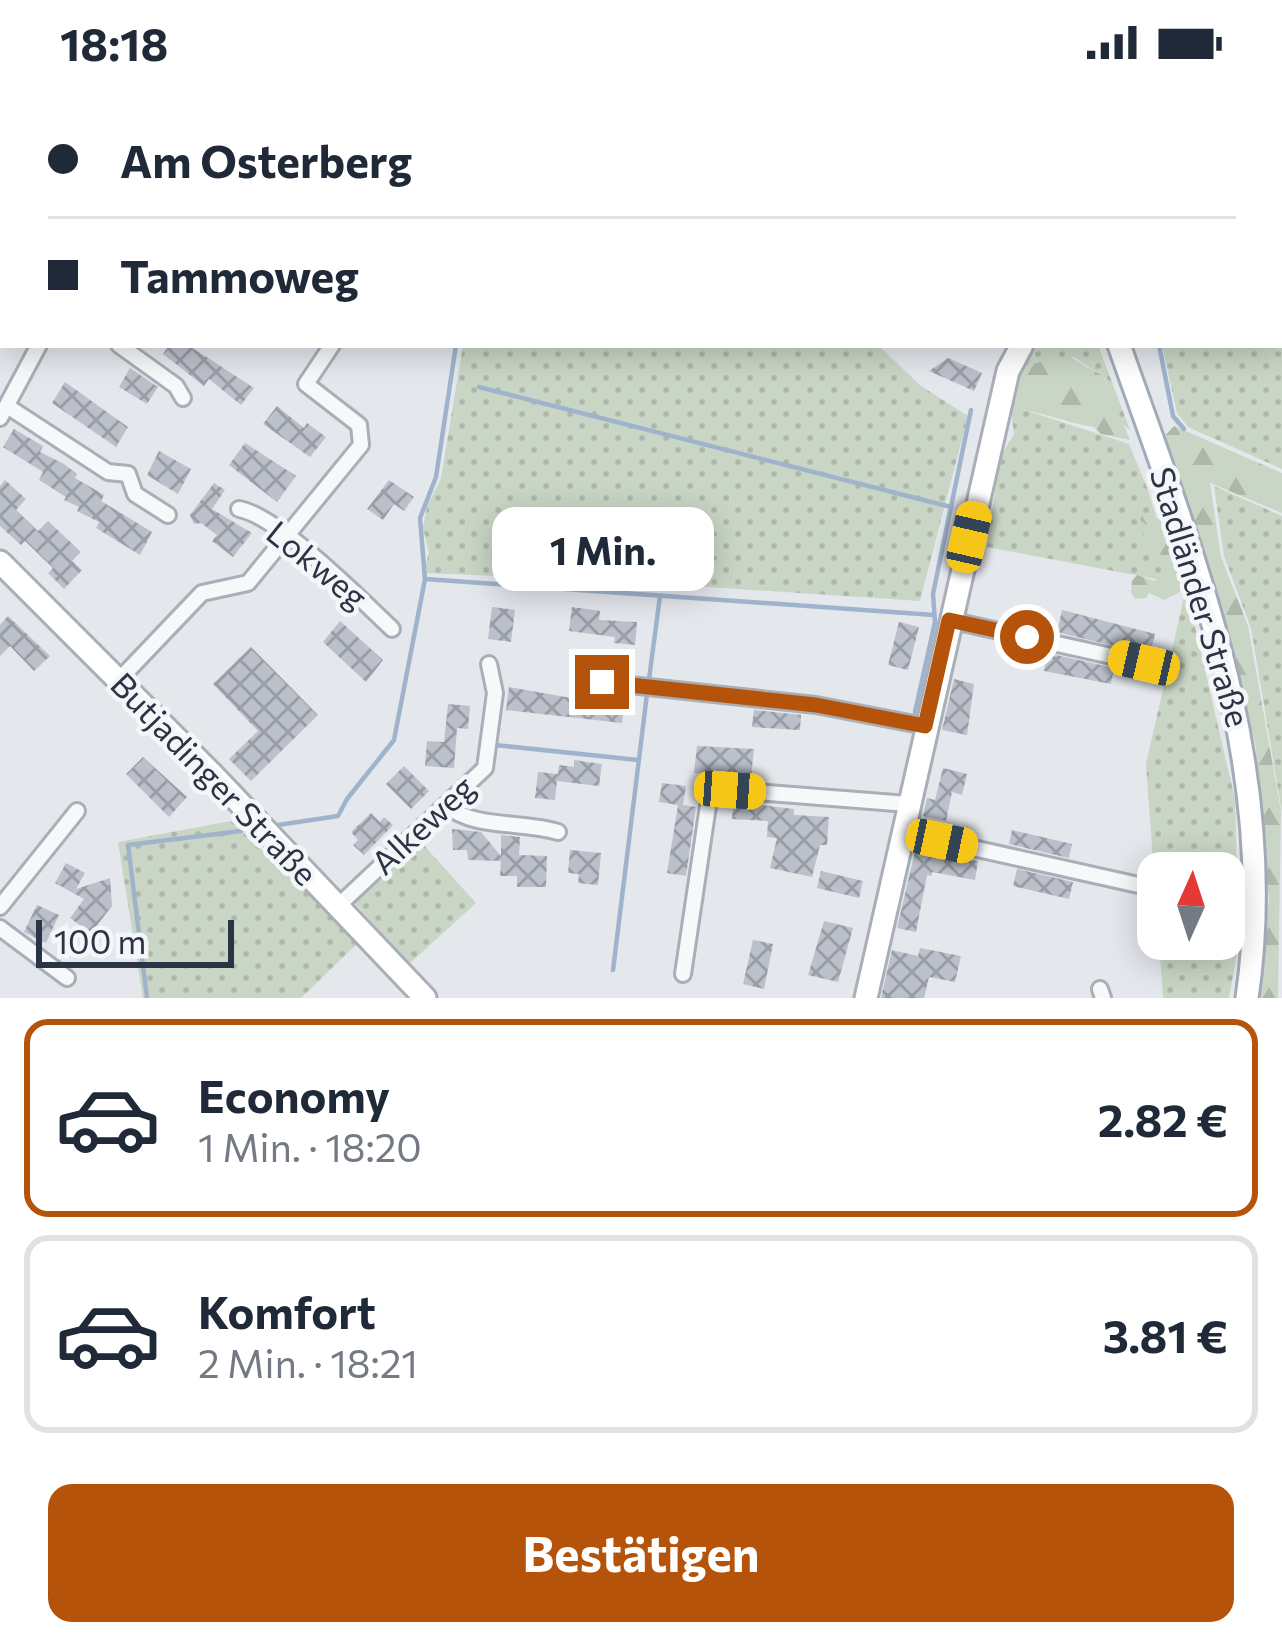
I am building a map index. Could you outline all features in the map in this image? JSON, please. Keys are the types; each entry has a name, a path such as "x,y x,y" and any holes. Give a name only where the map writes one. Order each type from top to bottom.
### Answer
{"main road":[{"path":"866,998 1008,370 1020,348"},
{"name":"Stadländer Straße","path":"1121,348 1194,566 1236,706 1246,757 1256,898 1247,998"},
{"name":"Butjadinger Straße","path":"0,562 425,998"}],"street":[{"path":"37,348 4,412 108,472 128,474 135,494 168,515"},
{"path":"123,348 176,386 183,398"},
{"path":"118,681 202,592 248,583 361,446 359,425 306,384 330,348"},
{"name":"Lokweg","path":"239,509 249,511 344,582 392,629"},
{"path":"949,620 1144,663"},
{"name":"Alkeweg","path":"338,906 485,768 495,693 489,664"},
{"path":"602,682 816,705 925,726"},
{"path":"682,974 708,806 715,793 730,790 908,804"},
{"path":"448,806 461,818 537,825 558,832"},
{"path":"1,900 76,811"},
{"path":"902,832 1137,885"},
{"path":"0,928 67,978"}],"green space":[{"path":"463,348 881,348 921,386 968,416 920,601 424,573 429,552 423,528 427,506 441,478"},
{"path":"1034,348 1099,348 1130,430 1121,423 1104,377 1074,357 1018,367"},
{"path":"1163,348 1282,348 1282,469 1188,427 1177,413"},
{"path":"1070,357 1103,376 1130,440 1016,409 1012,402 1019,368"},
{"path":"1010,405 1129,444 1177,583 987,547 1000,457 1014,434"},
{"path":"1174,426 1282,473 1282,513 1210,483 1221,557 1248,626 1281,811 1278,998 1257,998 1269,899 1256,747 1239,675 1160,441"},
{"path":"1214,486 1282,516 1282,813 1251,628 1224,556"},
{"path":"1143,514 1160,519 1183,583 1180,592 1164,600 1149,593 1135,599 1131,593 1137,575 1155,581 1169,571 1145,549"},
{"path":"1186,588 1235,799 1236,852 1152,852 1146,764"},
{"path":"231,821 359,942 301,998 143,998 118,842"},
{"path":"419,840 476,903 409,964 352,900"},
{"path":"1160,960 1236,960 1229,998 1163,998"}],"building":[{"path":"167,348 193,348 254,388 241,405 209,379 204,386 163,354"},
{"path":"948,358 982,373 974,391 929,371"},
{"path":"130,368 158,387 147,404 119,387"},
{"path":"65,382 128,427 116,447 52,403"},
{"path":"277,406 304,428 307,423 326,437 310,457 263,424"},
{"path":"14,429 104,495 101,501 152,532 140,555 96,528 99,522 77,511 79,507 39,480 43,472 3,447"},
{"path":"245,443 296,476 277,502 229,465"},
{"path":"159,451 191,469 178,494 147,475"},
{"path":"5,480 26,499 16,510 38,531 48,521 81,552 72,561 82,570 64,589 48,573 53,568 25,541 21,545 0,526 0,486"},
{"path":"389,480 414,497 404,511 394,504 383,520 367,509"},
{"path":"214,483 225,490 212,509 252,533 233,557 212,541 217,535 201,523 194,524 190,515"},
{"path":"492,607 515,610 511,642 488,639"},
{"path":"572,607 600,611 599,620 637,622 635,645 614,643 615,637 569,631"},
{"path":"1062,610 1155,634 1150,655 1057,632"},
{"path":"8,616 50,656 34,671 10,646 0,656 0,625"},
{"path":"340,621 383,660 366,682 323,642"},
{"path":"899,622 919,627 908,670 888,665"},
{"path":"251,647 318,715 251,781 229,759 258,731 213,684"},
{"path":"1047,653 1114,668 1111,684 1044,671"},
{"path":"954,679 974,684 967,735 942,730"},
{"path":"509,687 594,702 595,693 625,697 622,723 506,710"},
{"path":"448,704 470,706 468,729 457,728 454,768 425,766 427,741 444,742"},
{"path":"754,710 801,715 800,730 752,727"},
{"path":"697,746 754,749 751,777 694,773"},
{"path":"143,757 187,797 169,817 126,774"},
{"path":"574,760 602,764 599,786 557,781 555,800 535,798 538,772 558,774 559,765 574,767"},
{"path":"404,766 429,791 411,809 386,784"},
{"path":"943,768 967,774 962,795 952,792 946,821 923,816 927,798 935,800"},
{"path":"662,783 686,786 683,805 696,807 686,876 667,873 678,805 659,802"},
{"path":"733,802 829,817 827,845 820,845 812,877 770,868 777,838 767,837 768,821 732,819"},
{"path":"371,813 393,825 364,855 353,845 358,840 351,832"},
{"path":"452,829 481,832 501,856 501,835 520,837 519,855 547,856 546,887 517,887 517,876 500,876 501,861 468,860 467,850 453,850"},
{"path":"1012,830 1072,844 1069,858 1009,844"},
{"path":"916,847 978,861 975,880 927,875 916,932 897,928"},
{"path":"570,850 601,853 598,885 578,883 579,874 568,873"},
{"path":"66,863 85,873 76,889 110,878 112,906 91,933 70,918 84,899 55,883"},
{"path":"1017,869 1073,882 1069,899 1013,886"},
{"path":"821,871 863,881 859,898 817,888"},
{"path":"37,905 59,915 46,943 24,932"},
{"path":"824,921 853,928 838,982 808,975"},
{"path":"753,940 773,944 764,989 743,984"},
{"path":"920,948 961,956 955,982 929,977 924,998 881,998 892,950 918,956"}],"waterway":[{"path":"278,825 338,816 394,740 425,579 420,518 436,477 456,348"},
{"path":"1160,348 1173,416 1184,429"},
{"path":"479,387 951,507"},
{"path":"915,712 935,622 933,594 971,410"},
{"path":"425,579 934,615"},
{"path":"649,679 660,596"},
{"path":"613,970 647,694"},
{"path":"495,745 638,760"},
{"path":"147,998 128,845 241,831"}],"route":[{"path":"602,682 816,705 925,726 949,620 1027,637"}]}
